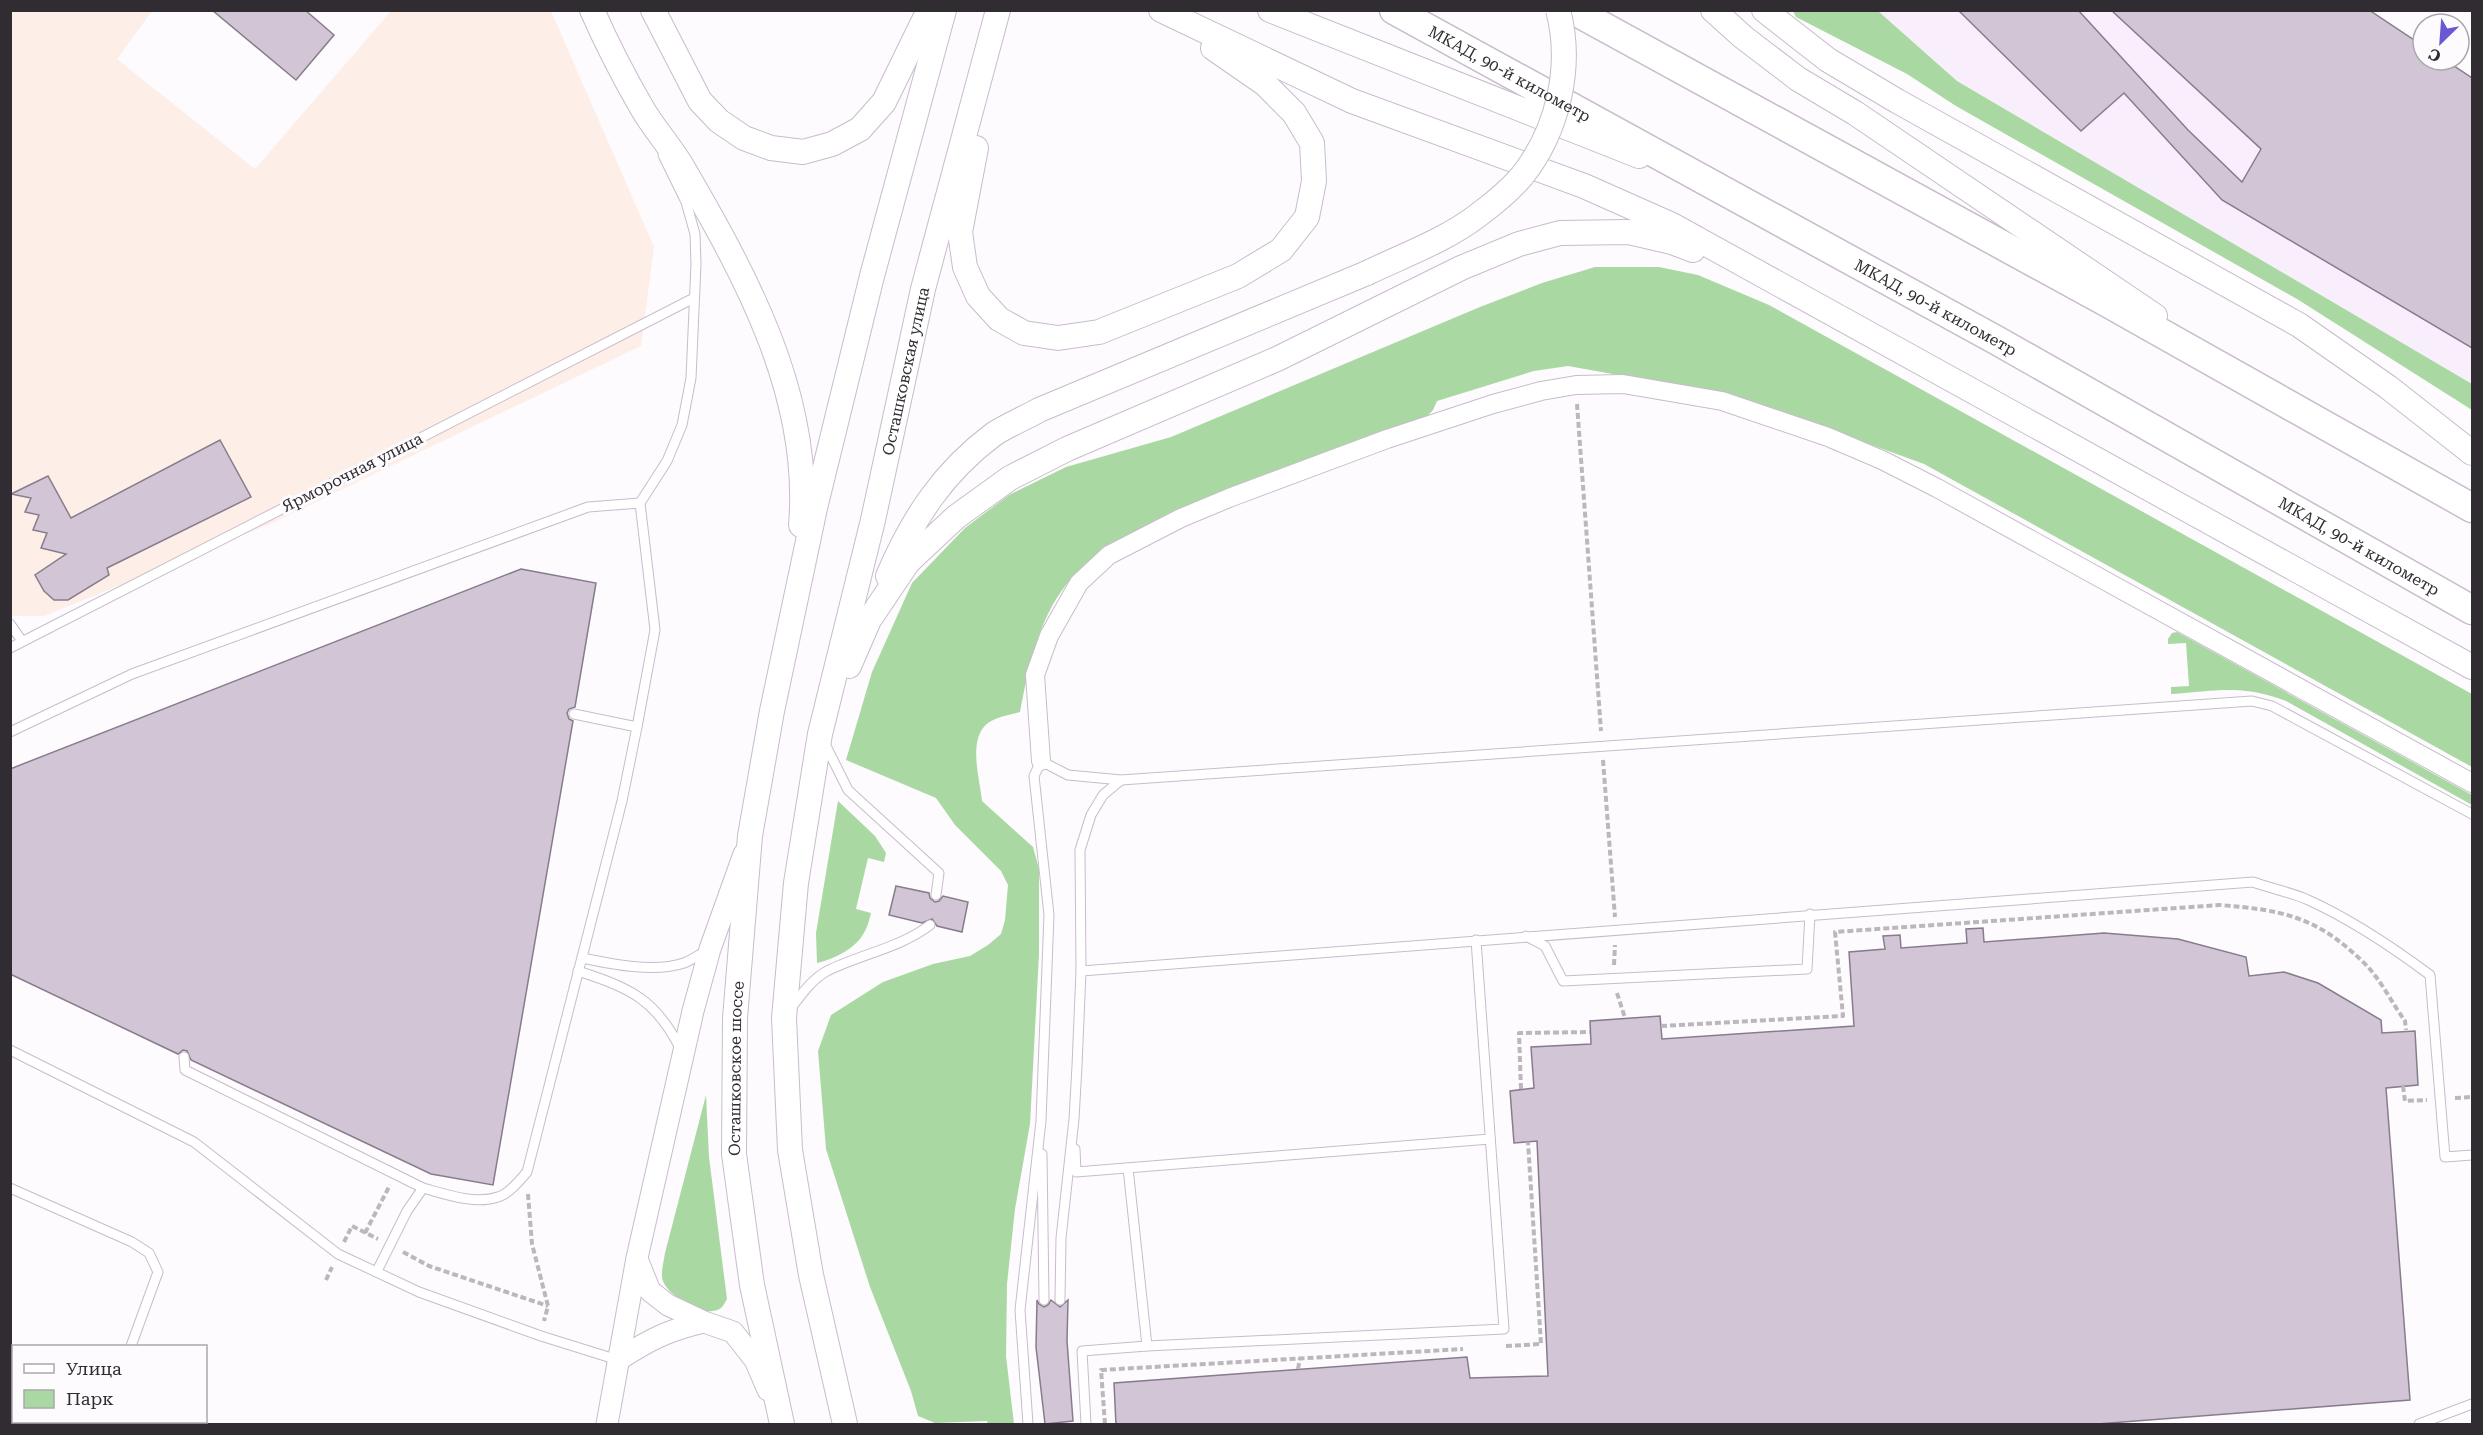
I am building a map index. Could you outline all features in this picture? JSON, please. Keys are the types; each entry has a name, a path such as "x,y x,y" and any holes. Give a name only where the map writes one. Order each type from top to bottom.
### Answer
{"highway":[{"name":"МКАД, 90-й километр","path":"1394,10 1996,339 2472,610"},
{"path":"1573,10 2108,303 2472,508"}],"main road":[{"path":"592,10 642,109 682,166 742,276 779,365 794,412 800,461 802,504 794,606"},
{"path":"653,10 700,101 719,121 744,138 771,148 803,152 832,144 860,129 884,102 929,10"},
{"path":"794,606 872,276 944,10"},
{"path":"999,10 960,232 965,267 978,296 999,319 1024,333 1058,338 1099,332 1239,276 1281,250 1307,217 1314,181 1312,142 1294,113 1265,84 1160,10"},
{"name":"Осташковская улица","path":"820,734 873,520 923,289 999,10"},
{"path":"1160,10 1352,101 1595,191 1672,225 2472,667"},
{"path":"1270,10 1710,183"},
{"path":"845,1425 811,1275 790,1150 784,1018 796,883 820,734 904,539 926,504 954,467 996,433 1039,410 1367,273 1428,244 1476,217 1522,176 1548,132 1564,81 1562,24 1558,10"},
{"path":"1713,10 1743,37 1798,79 1855,113 2271,395"},
{"path":"1764,10 1828,60 1887,95 2217,277 2299,325 2388,387 2472,453"},
{"path":"869,620 908,562 956,517 1010,478 1067,449 1277,359 1461,268 1519,244 1560,233 1629,232 1672,242 1768,279"},
{"name":"Осташковское шоссе","path":"781,1421 752,1286 734,1154 735,1018 750,836 772,711 794,606"}],"street":[{"path":"1041,761 1035,675 1049,636 1080,583 1109,555 1181,518 1286,476 1493,404 1541,391 1576,385 1623,384 1722,401 1828,437 1882,460 2472,783"},
{"path":"607,1425 637,1258 683,1054 710,949 750,836"},
{"path":"637,1258 650,1292 669,1305 704,1322 733,1332 754,1360 781,1421"},
{"path":"618,1360 652,1338 674,1329 704,1322"}],"lane":[{"path":"184,1057 185,1070 423,1188 473,1199 498,1197 515,1187 527,1172 622,801 655,630 640,503 667,461 682,425 691,378 695,234 686,202 642,109"},
{"name":"Ярморочная улица","path":"10,648 694,298"},
{"path":"10,732 132,674 588,507 640,503"},
{"path":"10,624 22,641"},
{"path":"1044,1300 1041,1121 1049,915 1034,776 1041,761 1068,775 1121,780 2252,701 2272,706 2472,814"},
{"path":"574,714 637,727"},
{"path":"820,734 848,790 939,873 936,895"},
{"path":"1060,1300 1061,1238 1074,1119 1081,970 1080,850 1091,815 1102,795 1121,780"},
{"path":"1081,970 2253,882 2305,899 2374,935 2430,975 2445,1157 2472,1155"},
{"path":"1526,936 1545,946 1563,981 1808,969 1810,914"},
{"path":"784,1018 806,988 826,972 915,936 930,924"},
{"path":"1086,1425 1082,1351 1504,1329 1476,940"},
{"path":"582,958 616,965 648,967 683,963 710,949"},
{"path":"578,971 615,983 642,998 660,1015 683,1054"},
{"path":"10,1050 194,1142 338,1254 419,1292 618,1360"},
{"path":"1074,1119 1076,1172 1490,1139"},
{"path":"1028,1425 1020,1310 1041,1121"},
{"path":"1128,1168 1147,1347"},
{"path":"10,1188 132,1242 149,1253 158,1272 132,1345"},
{"path":"377,1271 407,1211 423,1188"},
{"path":"2419,1425 2472,1404"}],"path":[{"path":"1576,385 1616,929 1613,979 1625,1018"},
{"path":"1661,1026 1843,1016 1835,932 2220,905 2269,909 2316,925 2364,962 2405,1021 2406,1030"},
{"path":"1521,1089 1519,1033 1590,1032"},
{"path":"429,1266 548,1306 532,1244 527,1172"},
{"path":"365,1233 395,1175"},
{"path":"1298,1369 1300,1358"}],"shaded area":[{"path":"11,11 152,11 117,59 255,169 391,11 551,11 654,247 641,346 270,524 44,616 11,616"},
{"path":"1878,11 2369,11 2411,38 2411,72 2463,72 2472,78 2472,384 1957,81"}],"green space":[{"path":"1793,11 1878,11 1957,81 2472,384 2472,410 2297,299 1956,106 1907,74 1796,17"},
{"path":"1595,267 1659,267 1698,275 1769,305 2472,694 2472,767 1924,464 1825,428 1702,390 1568,366 1534,371 1437,401 1433,410 1422,422 1241,483 1151,523 1120,540 1091,560 1066,585 1048,614 1031,663 1020,712 992,721 982,730 976,749 976,760 982,801 1033,847 1039,869 1039,954 1030,1124 1015,1209 1007,1284 1006,1356 1014,1424 988,1424 987,1421 935,1423 918,1416 911,1391 870,1287 826,1149 818,1051 831,1015 883,982 933,964 970,956 1001,934 1005,920 1008,885 1001,871 955,825 936,798 846,760 872,672 912,583 965,528 1009,495 1066,467 1171,437 1480,307 1542,283"},
{"path":"2177,632 2472,795 2472,805 2286,701 2256,692 2229,690 2171,694 2171,687 2189,686 2186,643 2168,644 2172,633"},
{"path":"838,801 875,836 886,853 884,862 868,858 856,909 871,913 864,933 858,941 836,957 817,963 816,933"},
{"path":"706,1095 709,1157 727,1299 722,1307 715,1311 698,1309 680,1300 667,1287 662,1275 665,1253"}],"building":[{"path":"212,10 305,10 334,35 296,80"},
{"path":"1958,10 2078,10 2188,130 2242,182 2261,149 2111,10 2369,10 2411,38 2411,72 2463,72 2472,78 2472,348 2222,200 2124,93 2081,131"},
{"path":"220,440 251,497 107,568 109,575 68,600 54,600 44,591 35,575 66,554 41,548 47,533 33,530 39,515 25,512 31,498 11,494 48,476 71,518"},
{"path":"521,569 596,583 575,707 569,709 567,713 569,719 573,721 493,1185 431,1174 191,1060 187,1051 183,1050 178,1054 10,974 10,769"},
{"path":"896,886 929,893 930,898 935,902 943,896 968,902 962,932 937,926 932,919 922,923 889,915"},
{"path":"1983,928 1984,942 2104,933 2178,939 2246,957 2249,976 2284,972 2318,983 2381,1020 2382,1033 2415,1031 2418,1085 2386,1088 2410,1400 2084,1425 1116,1425 1114,1383 1467,1357 1470,1378 1548,1376 1537,1141 1514,1143 1510,1091 1534,1088 1531,1047 1591,1044 1590,1021 1660,1016 1662,1039 1854,1026 1849,952 1885,949 1883,936 1900,935 1901,948 1967,943 1966,929"},
{"path":"1037,1300 1044,1307 1051,1300 1060,1307 1068,1300 1067,1341 1073,1421 1045,1424 1036,1347"}]}
